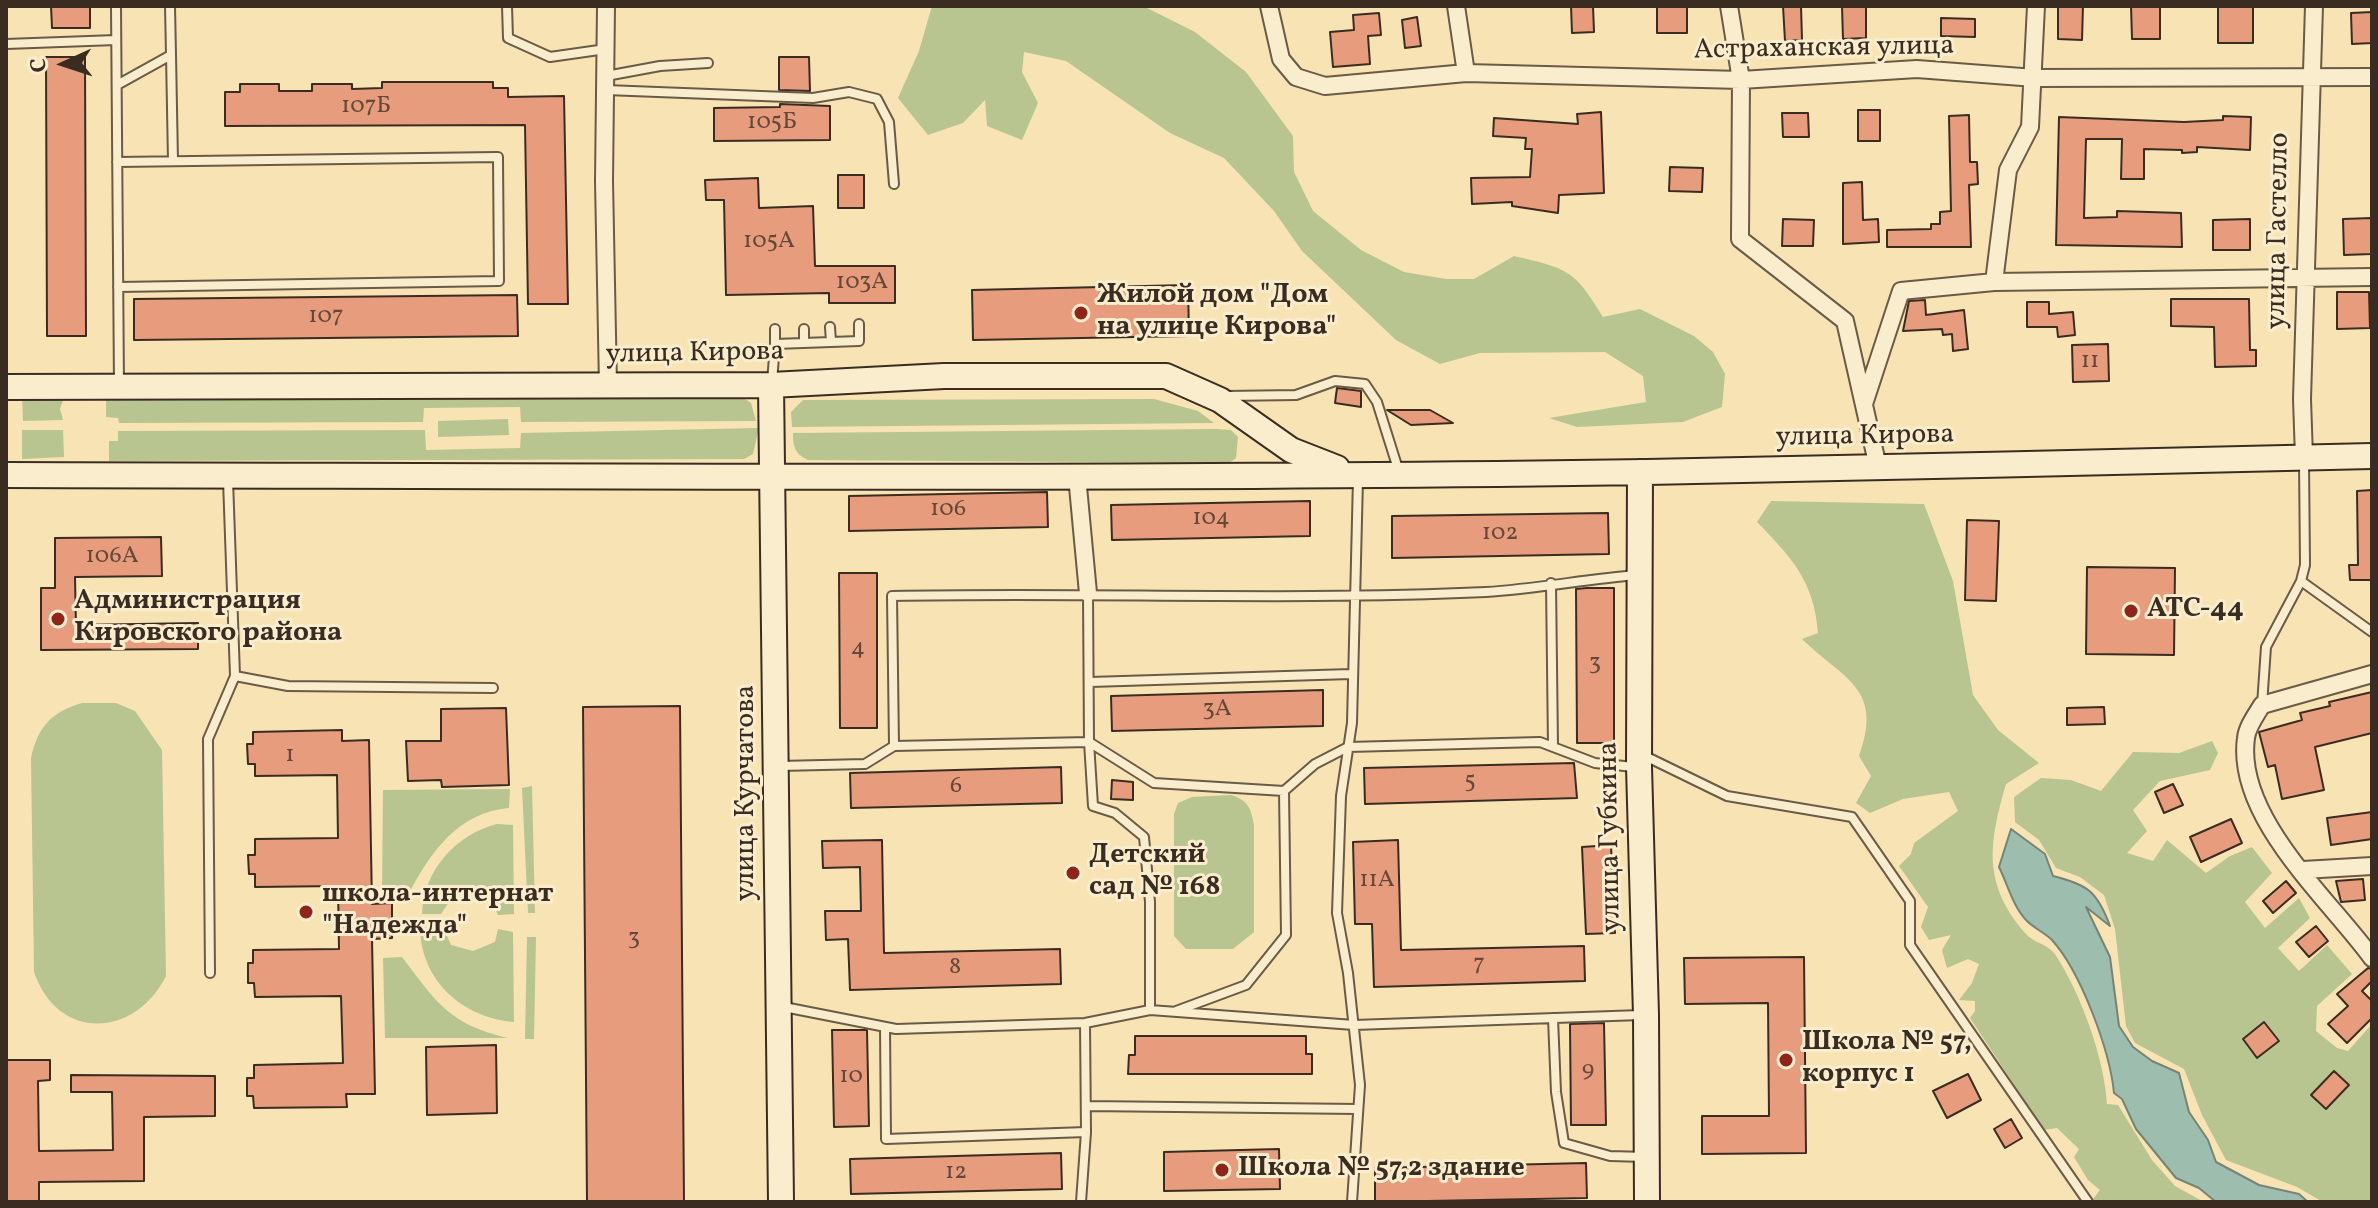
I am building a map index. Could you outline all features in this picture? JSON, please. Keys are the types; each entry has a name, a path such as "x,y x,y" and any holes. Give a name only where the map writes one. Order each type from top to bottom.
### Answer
{"main road":[{"name":"улица Кирова","path":"6,387 771,385 944,376 1166,376 1211,396 1291,450 1359,475"},
{"name":"улица Курчатова","path":"771,385 775,478 781,1202"},
{"name":"улица Кирова","path":"6,475 775,478 1359,475 2372,456"},
{"name":"улица Губкина","path":"1640,472 1640,761 1647,1202"}],"street":[{"path":"606,6 608,386"},
{"name":"Астраханская улица","path":"1269,6 1281,59 1296,77 1325,86 1466,73 1741,80 1917,69 2035,78 2372,77"},
{"path":"1456,6 1466,73"},
{"path":"1729,6 1741,80 1740,239 1845,321 1878,467"},
{"path":"1994,282 2008,170 2030,127 2035,78 2036,6"},
{"name":"улица Гастелло","path":"2304,457 2310,75 2314,6"},
{"path":"1864,404 1901,291 1994,282 2306,275 2372,277"},
{"path":"1077,476 1088,593"},
{"path":"2372,674 2262,705 2246,739 2250,785 2261,816 2372,958"},
{"path":"2303,870 2372,866"}],"lane":[{"path":"116,6 119,387"},
{"path":"170,6 173,161"},
{"path":"507,6 508,38 550,57 607,49"},
{"path":"6,44 116,40"},
{"path":"117,85 171,55"},
{"path":"606,83 660,66 708,63"},
{"path":"606,83 813,98 849,92 877,99 889,122 894,184"},
{"path":"117,162 498,157 499,281 118,287"},
{"path":"775,344 859,341 859,324"},
{"path":"830,327 831,342"},
{"path":"771,385 775,329"},
{"path":"804,329 804,343"},
{"path":"1211,396 1296,395 1335,381 1365,384 1377,402 1399,473"},
{"path":"2262,705 2266,647 2301,581 2305,565 2304,457"},
{"path":"210,973 208,739 235,676 228,475"},
{"path":"1352,1202 1360,1085 1337,913 1341,796 1352,723 1359,475"},
{"path":"894,746 892,596 1088,593 1354,595 1490,591 1641,574"},
{"path":"2301,581 2372,632"},
{"path":"1551,583 1553,747"},
{"path":"1088,593 1089,742 1093,806 1115,813 1144,837 1150,902 1150,1010"},
{"path":"1090,682 1351,674"},
{"path":"235,676 288,686 493,688"},
{"path":"778,766 865,764 894,746 1089,742 1154,783 1284,791 1315,764 1348,747 1540,742 1595,763 1640,761 1727,796 1852,817 1910,901 1910,945 2088,1202"},
{"path":"1172,1013 1246,985 1286,935 1284,791"},
{"path":"779,1006 885,1027 1085,1023 1150,1010 1354,1025 1646,1015"},
{"path":"1553,1018 1556,1092 1564,1143 1610,1156 1647,1157"},
{"path":"1081,1202 1086,1132 1085,1023"},
{"path":"885,1027 886,1139 1086,1132"},
{"path":"1086,1106 1358,1109"}],"green space":[{"path":"932,6 1143,6 1195,32 1246,72 1293,136 1294,172 1313,211 1361,250 1404,272 1446,279 1474,279 1514,256 1558,268 1576,280 1603,317 1640,309 1694,336 1713,352 1725,374 1722,407 1683,422 1577,427 1549,418 1646,402 1643,376 1605,352 1480,353 1440,364 1396,340 1302,251 1274,211 1224,158 1170,133 1066,61 1024,52 1022,72 1038,103 1022,140 987,126 985,100 963,123 928,135 898,98 919,51"},
{"path":"65,394 60,409 63,420 23,421 22,395"},
{"path":"106,394 742,397 751,403 756,421 521,422 520,407 424,408 423,422 119,423 118,418 106,417"},
{"path":"1154,399 1198,411 1214,423 792,427 791,412 803,400"},
{"path":"508,419 509,435 438,437 438,421"},
{"path":"759,428 753,454 744,459 109,461 109,441 118,441 118,431 425,430 426,450 520,448 521,433"},
{"path":"22,430 63,430 64,457 22,459"},
{"path":"1231,430 1238,437 1236,458 1229,463 808,460 796,450 793,433"},
{"path":"1771,501 1924,504 1953,581 1973,695 1998,730 2039,763 2006,784 1993,844 1993,862 2002,897 2025,933 2055,954 2065,970 2090,1026 2107,1104 2118,1105 2152,1160 2175,1186 2204,1202 2095,1202 2093,1199 2100,1190 2088,1180 2074,1157 2079,1149 2057,1128 2044,1130 1970,1018 1975,1011 1975,1001 1959,1000 1972,983 1979,964 1968,959 1947,968 1942,950 1951,935 1929,940 1921,927 1928,907 1899,866 1911,854 1914,843 1958,811 1949,792 1903,799 1870,813 1856,803 1871,776 1859,756 1867,715 1863,700 1845,676 1802,639 1818,633 1816,615 1806,585 1791,559 1757,522"},
{"path":"82,703 116,703 135,711 162,750 166,976 136,1011 117,1020 97,1024 78,1020 60,1011 45,995 34,972 31,758 42,729 48,722 62,711"},
{"path":"2212,741 2218,753 2210,770 2160,781 2133,810 2147,831 2127,853 2153,861 2167,840 2206,873 2230,856 2252,847 2272,873 2245,902 2265,928 2299,898 2310,918 2278,948 2299,971 2327,945 2352,974 2317,1006 2316,1031 2337,1048 2348,1051 2372,1024 2372,1202 2323,1202 2297,1187 2226,1160 2202,1115 2184,1069 2135,1043 2126,1026 2115,929 2104,895 2080,877 2056,868 2039,840 2015,822 2014,797 2041,778 2071,780 2101,791 2133,752 2179,753"},
{"path":"532,786 535,913 528,913 522,788"},
{"path":"510,789 509,808 491,811 460,826 436,850 408,895 382,895 383,790"},
{"path":"1231,795 1248,806 1254,825 1254,932 1233,949 1186,949 1174,936 1174,814 1178,803 1192,797"},
{"path":"497,824 513,825 514,914 498,915 490,898 472,890 453,896 441,914 422,914 429,883 444,857 468,837"},
{"path":"443,927 451,945 473,951 495,942 498,929 513,932 514,1022 478,1013 448,993 437,980 422,947 420,928"},
{"path":"527,937 536,937 534,1039 525,1039"},
{"path":"402,957 446,1010 471,1026 508,1038 385,1038 383,958"}],"shaded area":[{"path":"2011,829 2045,854 2053,876 2090,891 2101,905 2110,926 2086,907 2110,957 2119,1026 2133,1047 2152,1061 2179,1073 2189,1112 2208,1140 2216,1162 2259,1185 2299,1194 2308,1202 2216,1202 2199,1188 2176,1178 2136,1129 2122,1099 2114,1093 2107,1056 2083,991 2052,940 2022,915 1999,867"}],"building":[{"path":"51,6 90,6 90,28 52,28"},
{"path":"1571,6 1593,6 1594,32 1572,33"},
{"path":"1657,6 1687,6 1687,33 1657,33"},
{"path":"1783,6 1801,6 1802,40 1785,41"},
{"path":"1842,6 1866,6 1866,38 1843,39"},
{"path":"2058,6 2083,6 2082,40 2058,39"},
{"path":"2131,6 2160,6 2160,39 2132,39"},
{"path":"2218,6 2253,6 2253,43 2218,43"},
{"path":"2372,12 2372,43 2352,44 2351,13"},
{"path":"1379,13 1381,35 1368,36 1370,64 1333,67 1330,32 1354,30 1353,15"},
{"path":"1417,17 1421,46 1405,48 1402,20"},
{"path":"1941,18 1975,19 1975,37 1941,36"},
{"path":"46,57 85,57 86,336 47,336"},
{"path":"779,57 809,57 810,91 779,90"},
{"path":"382,82 493,82 493,88 508,88 508,97 564,96 568,304 528,304 525,125 225,126 225,92 240,92 240,84 279,84 279,91 312,91 312,84 352,84 352,89 382,88"},
{"path":"780,104 830,106 830,140 714,141 714,108 780,107"},
{"path":"1858,110 1880,110 1880,141 1858,141"},
{"path":"1601,112 1604,193 1559,195 1558,213 1512,206 1512,202 1472,204 1471,178 1530,177 1532,149 1525,149 1526,138 1493,136 1494,118 1578,124 1577,114"},
{"path":"1782,113 1808,113 1809,137 1783,137"},
{"path":"1969,115 1970,162 1977,162 1978,184 1969,185 1971,247 1887,247 1887,230 1931,229 1931,224 1940,224 1940,212 1951,211 1949,116"},
{"path":"2223,116 2251,117 2250,150 2197,147 2197,152 2182,153 2182,150 2144,149 2144,179 2121,179 2122,139 2086,139 2084,218 2117,217 2117,211 2181,213 2182,247 2056,245 2059,117 2184,122 2223,120"},
{"path":"1670,167 1703,168 1702,192 1669,191"},
{"path":"838,175 864,175 864,208 838,208"},
{"path":"758,178 759,208 813,206 815,266 895,266 895,303 829,303 829,293 726,295 724,200 706,200 705,180"},
{"path":"1862,182 1863,220 1878,219 1879,242 1843,244 1843,183"},
{"path":"2372,218 2372,254 2344,255 2343,219"},
{"path":"1783,219 1814,220 1813,246 1782,246"},
{"path":"2250,219 2250,250 2213,250 2213,220"},
{"name":"Жилой дом \"Дом на улице Кирова\"","path":"1188,285 1189,336 973,340 972,290"},
{"path":"2337,292 2369,292 2370,328 2337,329"},
{"path":"517,295 518,336 134,340 134,299"},
{"path":"2171,299 2249,299 2250,350 2256,350 2256,366 2215,367 2214,327 2171,326"},
{"path":"1925,300 1926,315 1964,310 1968,349 1953,351 1952,334 1943,335 1942,329 1903,331 1909,301"},
{"path":"2027,302 2049,302 2049,314 2073,312 2075,335 2058,337 2057,327 2027,327"},
{"path":"2108,344 2109,381 2073,382 2072,345"},
{"path":"1337,388 1361,391 1361,407 1335,403"},
{"path":"1387,410 1430,410 1453,423 1411,425"},
{"path":"2372,490 2372,580 2350,580 2349,565 2358,565 2357,491"},
{"path":"1047,492 1048,527 849,531 849,496"},
{"path":"1310,501 1310,536 1112,540 1111,505"},
{"path":"1608,513 1609,554 1392,558 1392,516"},
{"path":"1967,520 1999,521 1996,601 1965,600"},
{"name":"Администрация Кировского района","path":"161,537 162,576 75,577 76,625 198,623 198,649 41,650 41,588 55,588 55,538"},
{"name":"АТС-44","path":"2087,567 2175,568 2174,655 2086,654"},
{"path":"839,573 877,573 877,728 840,728"},
{"path":"1614,588 1614,743 1577,743 1576,589"},
{"path":"1323,690 1323,726 1112,731 1111,696"},
{"path":"2372,692 2372,733 2315,747 2324,790 2282,799 2275,765 2268,767 2259,732 2302,720 2300,713 2330,706 2329,702"},
{"path":"680,706 684,1202 587,1202 583,707"},
{"path":"2104,707 2105,724 2067,725 2067,708"},
{"path":"506,708 509,785 442,787 441,780 408,781 406,741 441,741 441,709"},
{"path":"342,730 342,741 369,740 372,904 392,903 392,938 372,939 375,1094 346,1094 347,1107 254,1108 253,1096 247,1096 247,1078 254,1078 254,1065 343,1063 341,996 255,997 254,983 248,983 248,963 253,963 253,950 339,949 338,886 255,887 255,874 249,874 248,855 255,855 255,839 338,838 337,775 255,776 255,764 248,764 247,744 253,744 253,732"},
{"path":"1574,763 1577,798 1365,804 1364,768"},
{"path":"1061,767 1062,803 851,808 850,773"},
{"path":"1112,780 1133,782 1133,800 1111,799"},
{"path":"2173,784 2183,805 2164,813 2155,792"},
{"path":"2372,812 2372,839 2331,845 2327,818"},
{"path":"2231,819 2242,843 2201,862 2190,837"},
{"path":"882,840 884,953 1060,949 1061,984 850,990 848,939 826,940 825,911 861,911 860,867 823,868 822,841"},
{"path":"1398,840 1401,950 1584,946 1585,981 1374,987 1372,924 1355,924 1353,842"},
{"path":"1611,845 1615,933 1586,934 1582,847"},
{"path":"2363,879 2365,900 2341,902 2336,881"},
{"path":"2286,881 2296,893 2273,913 2263,901"},
{"path":"2316,926 2328,941 2309,957 2296,942"},
{"name":"Школа № 57, корпус 1","path":"1804,957 1806,1153 1702,1154 1702,1116 1769,1116 1768,1003 1685,1004 1684,958"},
{"path":"2368,968 2372,969 2372,981 2362,991 2372,1001 2372,1018 2347,1043 2328,1024 2348,1006 2337,994"},
{"path":"2264,1022 2279,1041 2257,1058 2243,1039"},
{"path":"1604,1023 1606,1125 1571,1125 1570,1024"},
{"path":"832,1030 867,1030 869,1126 834,1127"},
{"path":"1135,1036 1306,1036 1306,1054 1312,1054 1312,1074 1128,1074 1129,1055 1135,1055"},
{"path":"496,1045 497,1113 427,1115 426,1047"},
{"path":"6,1060 50,1060 50,1080 38,1081 39,1151 113,1150 112,1092 71,1092 71,1075 215,1076 215,1116 144,1117 144,1181 39,1182 39,1202 6,1202"},
{"path":"2334,1071 2349,1085 2326,1109 2311,1095"},
{"path":"1968,1074 1981,1100 1947,1118 1933,1091"},
{"path":"2011,1119 2022,1138 2005,1148 1994,1129"},
{"name":"Школа № 57,2 здание","path":"1279,1149 1280,1189 1164,1191 1164,1152"},
{"path":"1061,1153 1062,1189 851,1194 850,1159"},
{"path":"1586,1163 1587,1198 1375,1202 1375,1168"}],"place":[{"name":"Жилой дом \"Дом на улице Кирова\"","path":"1081,313"},
{"name":"АТС-44","path":"2131,611"},
{"name":"Администрация Кировского района","path":"58,619"},
{"name":"Детский сад № 168","path":"1073,873"},
{"name":"школа-интернат \"Надежда\"","path":"306,912"},
{"name":"Школа № 57, корпус 1","path":"1786,1060"},
{"name":"Школа № 57,2 здание","path":"1222,1170"}]}
